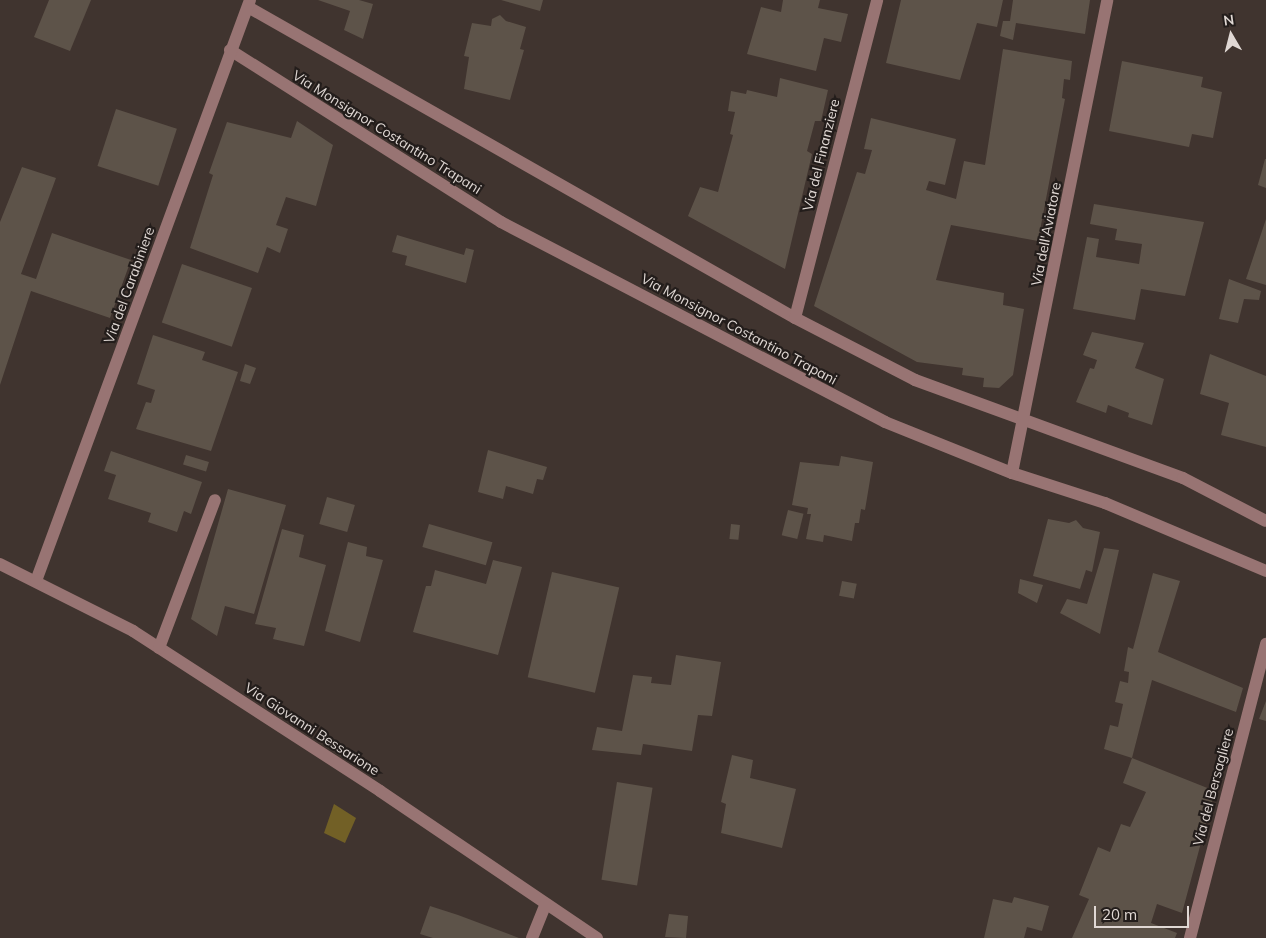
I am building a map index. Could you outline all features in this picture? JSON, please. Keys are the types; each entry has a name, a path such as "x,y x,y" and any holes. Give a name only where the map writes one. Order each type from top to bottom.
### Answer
{"street":[{"name":"Via del Finanziere","path":"795,318 877,0"},
{"name":"Via dell'Aviatore","path":"1012,474 1026,418 1108,0"},
{"path":"249,3 795,318 916,380 1026,418 1183,478 1266,522"},
{"name":"Via del Carabiniere","path":"36,581 230,50 249,3"},
{"name":"Via Monsignor Costantino Trapani","path":"230,50 501,222 885,422 1012,474 1105,503 1266,572"},
{"path":"159,648 215,500"},
{"name":"Via Giovanni Bessarione","path":"0,564 36,581 159,648 380,791 545,905 597,938"},
{"name":"Via del Bersagliere","path":"1190,938 1266,644"},
{"path":"532,938 545,905"}],"shaded area":[{"path":"334,804 356,818 345,843 324,833"}],"building":[{"path":"49,0 91,0 70,51 34,37"},
{"path":"318,0 359,0 373,4 363,39 344,30 350,11"},
{"path":"501,0 543,0 540,11"},
{"path":"783,0 820,0 818,8 848,14 841,42 824,38 816,71 747,54 761,7 781,12"},
{"path":"901,0 1003,0 997,27 977,23 960,80 886,63"},
{"path":"1013,0 1090,0 1085,34 1016,23 1013,40 1000,36 1003,21 1010,21"},
{"path":"500,15 506,21 526,27 520,49 524,50 510,100 464,89 469,57 464,56 472,23 491,26 492,19"},
{"path":"1003,49 1072,61 1070,80 1064,79 1062,98 1065,99 1038,241 951,225 936,280 1004,293 1003,305 1024,309 1013,375 999,388 983,387 984,378 962,375 963,368 917,362 814,306 857,172 865,174 872,150 864,149 871,118 956,139 945,185 929,181 926,190 956,199 964,161 985,165"},
{"path":"1122,61 1203,77 1201,87 1222,92 1213,138 1192,134 1189,147 1109,131"},
{"path":"780,78 828,90 821,121 815,121 807,151 812,154 785,269 688,216 700,187 718,192 733,135 730,134 735,112 728,111 731,91 746,94 747,90 777,97"},
{"path":"116,109 177,129 158,186 97,166"},
{"path":"297,121 333,145 316,206 286,197 276,225 288,229 280,253 267,247 258,273 190,248 213,175 209,173 227,122 291,138"},
{"path":"1266,159 1266,188 1258,185"},
{"path":"22,167 56,178 21,274 36,279 52,233 131,260 110,318 31,291 0,385 0,222"},
{"path":"1094,204 1204,222 1185,296 1141,289 1135,320 1073,309 1087,237 1099,239 1096,257 1139,264 1142,244 1115,240 1117,229 1090,224"},
{"path":"1266,219 1266,285 1246,279"},
{"path":"397,235 464,255 466,248 474,250 466,283 405,265 407,256 392,252"},
{"path":"182,264 252,288 232,347 162,323"},
{"path":"1229,279 1261,291 1259,300 1244,299 1238,323 1219,319"},
{"path":"1092,332 1144,343 1135,368 1164,379 1152,425 1128,417 1129,413 1108,405 1106,413 1076,402 1090,368 1094,369 1097,360 1083,355"},
{"path":"153,335 205,352 202,360 238,372 211,451 136,429 146,402 151,403 155,390 137,384"},
{"path":"1210,354 1266,376 1266,447 1221,435 1229,403 1200,394"},
{"path":"245,364 256,368 250,384 240,381"},
{"path":"488,450 547,467 543,480 537,479 533,494 506,486 503,499 478,492"},
{"path":"111,451 202,482 191,514 184,511 177,532 148,522 151,513 108,499 116,475 104,471"},
{"path":"186,455 209,462 206,472 183,465"},
{"path":"841,456 873,462 865,510 861,509 859,523 855,523 852,541 824,535 823,542 806,539 811,514 807,514 808,508 792,505 800,462 839,466"},
{"path":"228,489 286,505 254,614 225,606 217,636 191,619"},
{"path":"327,497 355,505 347,532 319,524"},
{"path":"788,510 804,514 797,539 782,535"},
{"path":"1048,519 1069,523 1076,520 1083,528 1100,532 1092,572 1086,570 1080,589 1033,576"},
{"path":"429,524 492,542 486,565 422,547"},
{"path":"731,524 740,525 738,540 729,539"},
{"path":"282,529 304,535 299,557 326,565 304,646 273,639 276,628 255,624"},
{"path":"348,542 367,547 366,556 383,560 360,642 325,631"},
{"path":"1104,548 1119,550 1100,634 1060,613 1067,599 1087,604"},
{"path":"493,560 522,567 498,655 413,632 426,586 431,586 435,570 486,584"},
{"path":"552,572 619,588 595,693 528,677"},
{"path":"1153,573 1180,581 1158,652 1243,688 1236,712 1152,680 1132,758 1104,749 1110,725 1118,727 1123,704 1115,702 1120,681 1128,683 1129,672 1124,671 1128,647 1133,649"},
{"path":"1020,579 1043,585 1037,603 1018,593"},
{"path":"842,581 857,584 854,599 839,596"},
{"path":"676,655 721,662 712,716 698,715 692,751 643,744 641,755 592,750 597,727 622,731 633,675 652,677 651,683 671,685"},
{"path":"1266,701 1266,721 1259,719"},
{"path":"732,755 753,760 750,778 796,789 782,848 721,833 726,804 721,802"},
{"path":"1132,758 1215,791 1182,913 1157,904 1151,923 1177,933 1175,938 1072,938 1089,899 1079,895 1098,847 1110,852 1121,824 1130,827 1146,792 1123,783"},
{"path":"617,782 653,788 637,885 602,880"},
{"path":"1014,897 1049,906 1042,931 1027,927 1024,938 984,938 993,899 1012,903"},
{"path":"430,906 519,938 433,938 420,934"},
{"path":"669,914 688,916 686,938 665,937"}]}
